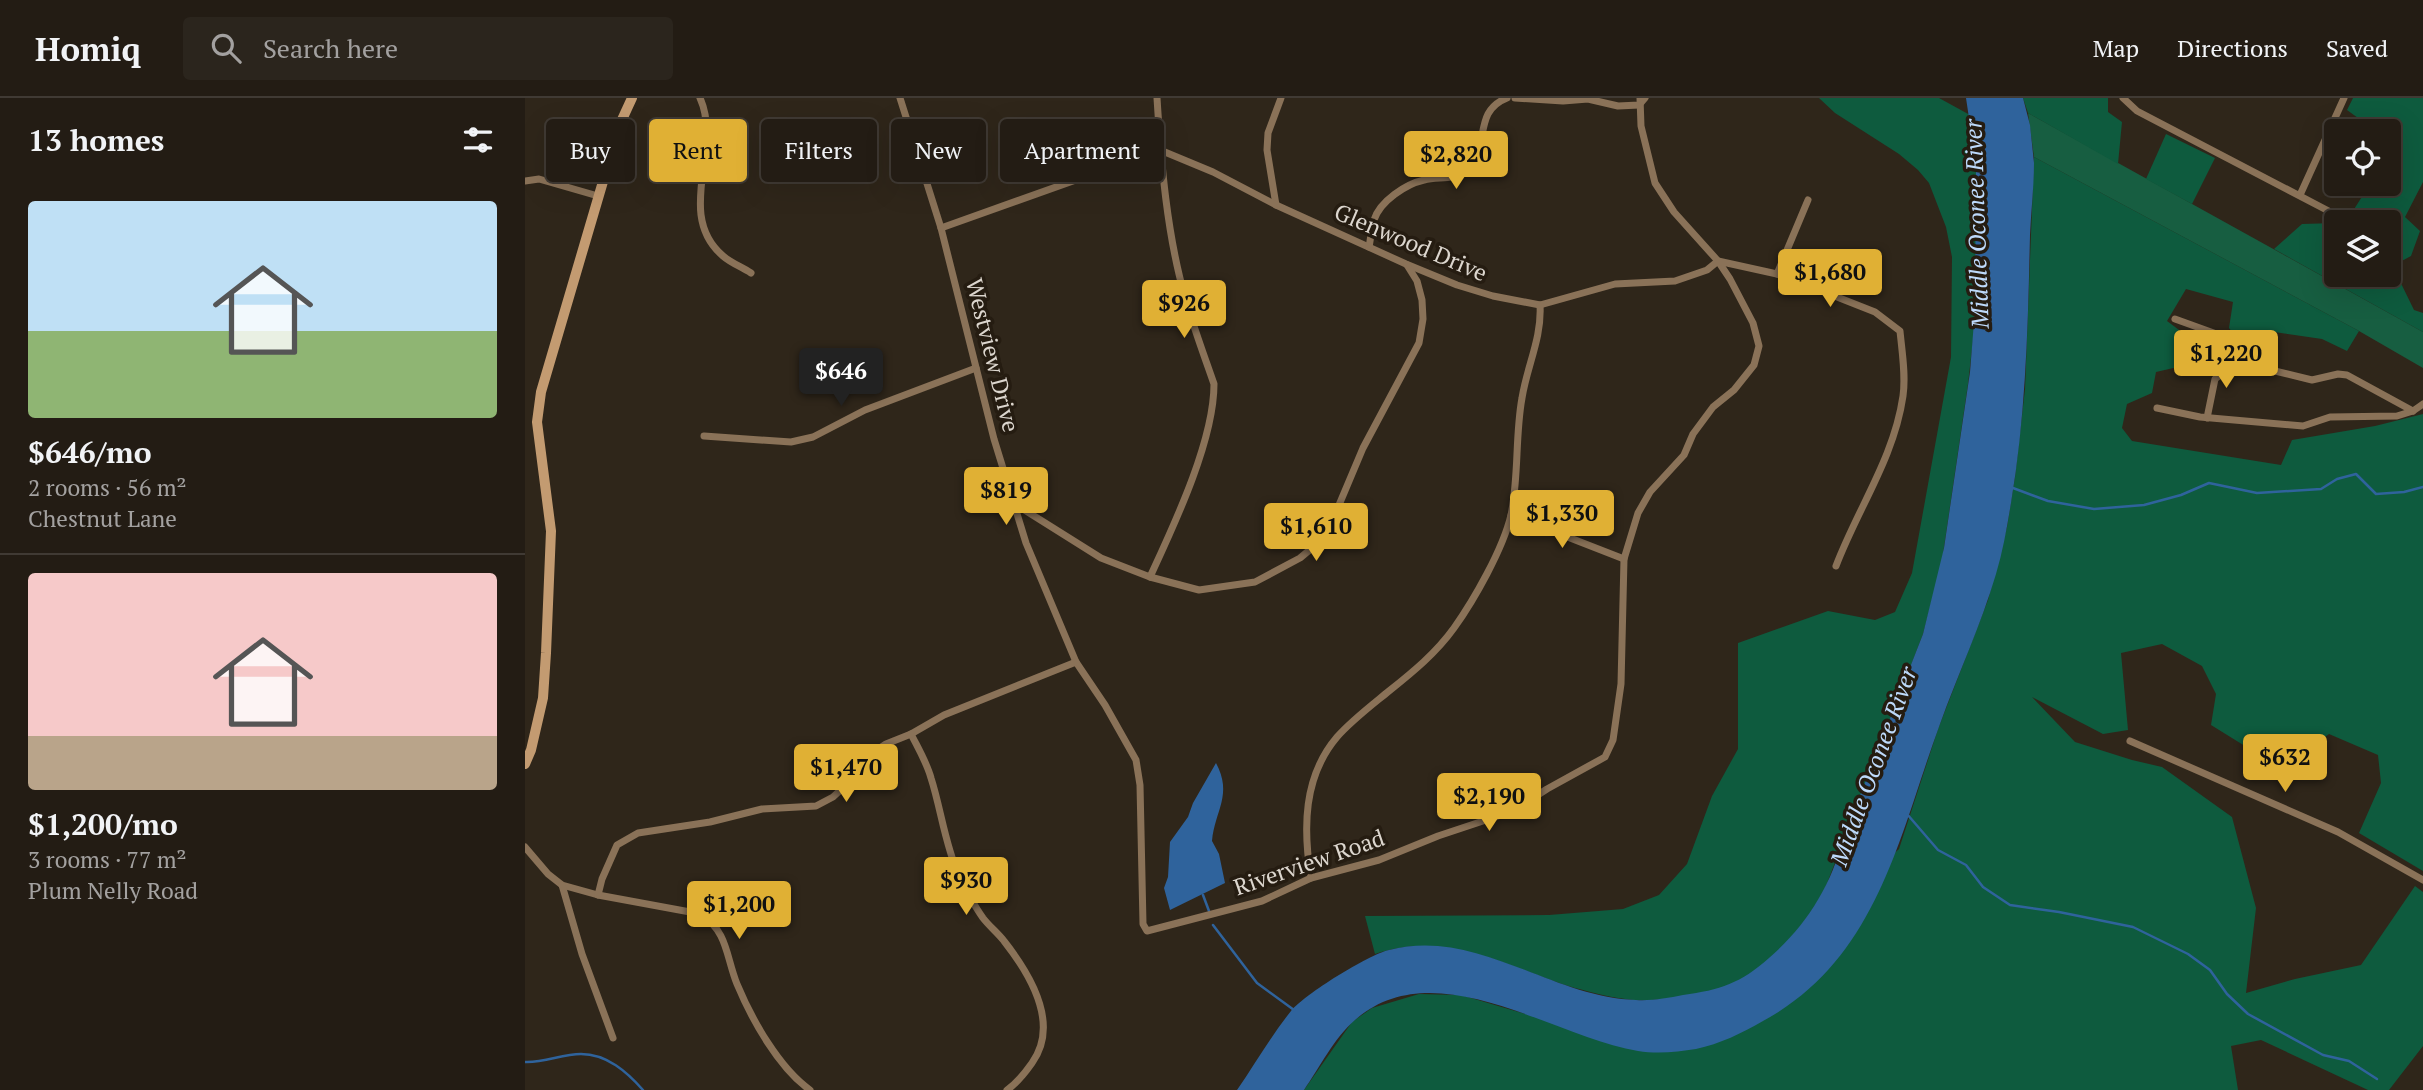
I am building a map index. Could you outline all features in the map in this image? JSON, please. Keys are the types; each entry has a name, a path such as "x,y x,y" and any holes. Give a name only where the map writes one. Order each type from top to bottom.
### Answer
{"main road":[{"path":"525,764 531,750 543,698 551,531 537,422 541,392 620,124 632,98"}],"street":[{"path":"700,98 708,131 699,194 702,218 709,240 723,256 751,272"},
{"name":"Westview Drive","path":"900,98 941,228 976,368 1026,543 1076,662 1105,705 1136,760 1140,785 1143,923 1147,932"},
{"path":"1157,98 1158,119"},
{"path":"1276,205 1267,150 1268,133 1281,98"},
{"path":"1369,247 1374,218 1400,190 1425,179 1456,177 1468,169 1478,155 1485,118 1490,108 1507,98"},
{"path":"1515,98 1563,101 1588,99 1618,106 1641,101"},
{"path":"2123,98 2137,111 2327,210"},
{"path":"2300,195 2344,98"},
{"name":"Riverview Road","path":"1147,932 1262,901 1311,878 1379,860 1478,821 1513,811 1605,757 1613,740 1621,684 1624,559 1638,513 1650,492 1684,455 1693,433 1713,407 1734,390 1755,365 1759,346 1753,323 1718,261 1674,212 1655,183 1641,126 1641,101"},
{"name":"Glenwood Drive","path":"1164,152 1213,172 1276,205 1457,285 1493,296 1540,305"},
{"path":"1150,577 1180,512 1203,443 1214,397 1214,384 1184,295 1164,178"},
{"path":"525,181 538,179 598,196"},
{"path":"941,228 1070,182"},
{"path":"1777,274 1808,200"},
{"path":"1311,878 1306,822 1315,774 1325,754 1338,736 1357,718 1423,664 1454,628 1492,565 1511,515 1522,398 1541,321 1540,305 1615,284 1675,281 1707,270 1718,261 1777,274 1875,312 1900,331 1903,395 1894,430 1884,464 1836,566"},
{"path":"1014,504 1101,558 1150,577 1199,590 1255,582 1277,572 1312,548 1331,524 1363,449 1419,344 1423,319 1422,300 1417,281 1406,264"},
{"path":"2175,319 2222,337 2241,359 2250,365 2312,380 2322,380 2338,374 2347,375 2413,411"},
{"path":"2207,418 2215,379 2241,359"},
{"path":"704,436 791,442 813,437 865,410 976,368"},
{"path":"2157,408 2207,418 2303,426 2330,417 2397,416 2413,411 2423,404"},
{"path":"1511,515 1624,559"},
{"path":"598,895 617,845 638,833 710,822 762,809 816,806 833,797 847,784 868,756 886,744 911,734 944,715 1076,662"},
{"path":"911,734 931,775 958,872 984,920 1005,942 1025,973 1036,993 1042,1013 1044,1033 1038,1054 1025,1073 1007,1090"},
{"path":"2130,741 2338,832 2423,880"},
{"path":"525,847 548,874 562,885 598,895 701,914 714,922 722,936 736,982 750,1012 787,1068 810,1090"},
{"path":"562,885 582,954 613,1038"}],"green space":[{"path":"1819,98 1939,98 1970,115 1977,178 1975,322 1942,561 1923,634 1826,886 1798,929 1761,966 1723,988 1683,996 1655,1000 1611,997 1453,948 1402,947 1375,954 1365,916 1549,915 1623,909 1659,895 1687,864 1712,796 1738,749 1738,643 1828,611 1875,620 1895,612 1912,573 1951,357 1952,257 1946,227 1929,183 1899,154 1835,113"},
{"path":"2023,98 2108,98 2108,112 2122,122 2118,164 2028,113"},
{"path":"2353,98 2423,98 2423,182 2405,217 2420,231 2411,256 2401,261 2401,210 2354,210 2362,196 2401,196 2401,119 2359,119 2347,110"},
{"path":"2028,113 2324,277 2324,287 2342,287 2423,332 2423,368 2359,331 2034,157"},
{"path":"2166,134 2215,158 2192,204 2146,179"},
{"path":"2034,157 2359,331 2347,351 2322,339 2260,330 2243,346 2229,328 2233,302 2186,289 2167,321 2225,364 2206,376 2204,361 2156,372 2152,393 2127,404 2122,428 2132,441 2281,465 2292,440 2375,426 2423,414 2423,871 2359,833 2381,783 2378,755 2329,734 2282,769 2211,725 2216,694 2202,666 2162,644 2121,653 2128,730 2103,734 2032,697 2075,742 2162,767 2232,817 2256,908 2246,993 2361,965 2415,886 2423,892 2423,1046 2389,1090 2368,1090 2261,1040 2231,1046 2238,1090 1304,1090 1352,1022 1372,1008 1419,994 1461,995 1522,1013 1677,1051 1899,849 1938,729 1988,600 2007,527 2025,389"},
{"path":"2324,223 2324,277 2274,249 2302,224"},
{"path":"2401,283 2414,310 2423,313 2423,332 2342,287 2401,287"}],"water":[{"name":"Middle Oconee River","path":"1966,98 2023,98 2030,125 2034,163 2027,336 2016,470 2001,557 1990,593 1896,850 1859,929 1833,964 1802,995 1731,1038 1696,1049 1675,1052 1638,1051 1605,1043 1495,1004 1457,995 1421,993 1387,1001 1355,1020 1334,1044 1304,1090 1237,1090 1298,1004 1352,967 1379,953 1421,945 1453,948 1483,955 1574,988 1605,996 1654,1000 1708,991 1749,974 1782,946 1806,919 1832,873 1923,634 1944,548 1970,372 1975,309 1976,165"},
{"path":"1216,763 1221,774 1223,794 1212,841 1219,854 1225,883 1170,910 1164,888 1168,877 1170,842 1188,817"}],"waterway":[{"path":"2013,488 2048,501 2094,509 2144,505 2181,495 2209,483 2257,493 2321,489 2337,479 2356,474 2376,494 2404,492 2423,487"},
{"path":"1907,814 1938,850 1966,865 1983,887 2010,905 2133,927 2188,954 2210,970 2227,994 2248,1014 2323,1055 2349,1061 2377,1079"},
{"path":"1203,895 1209,911"},
{"path":"1213,925 1257,983 1294,1010"},
{"path":"525,1062 574,1054 599,1057 616,1065 643,1090"}]}
